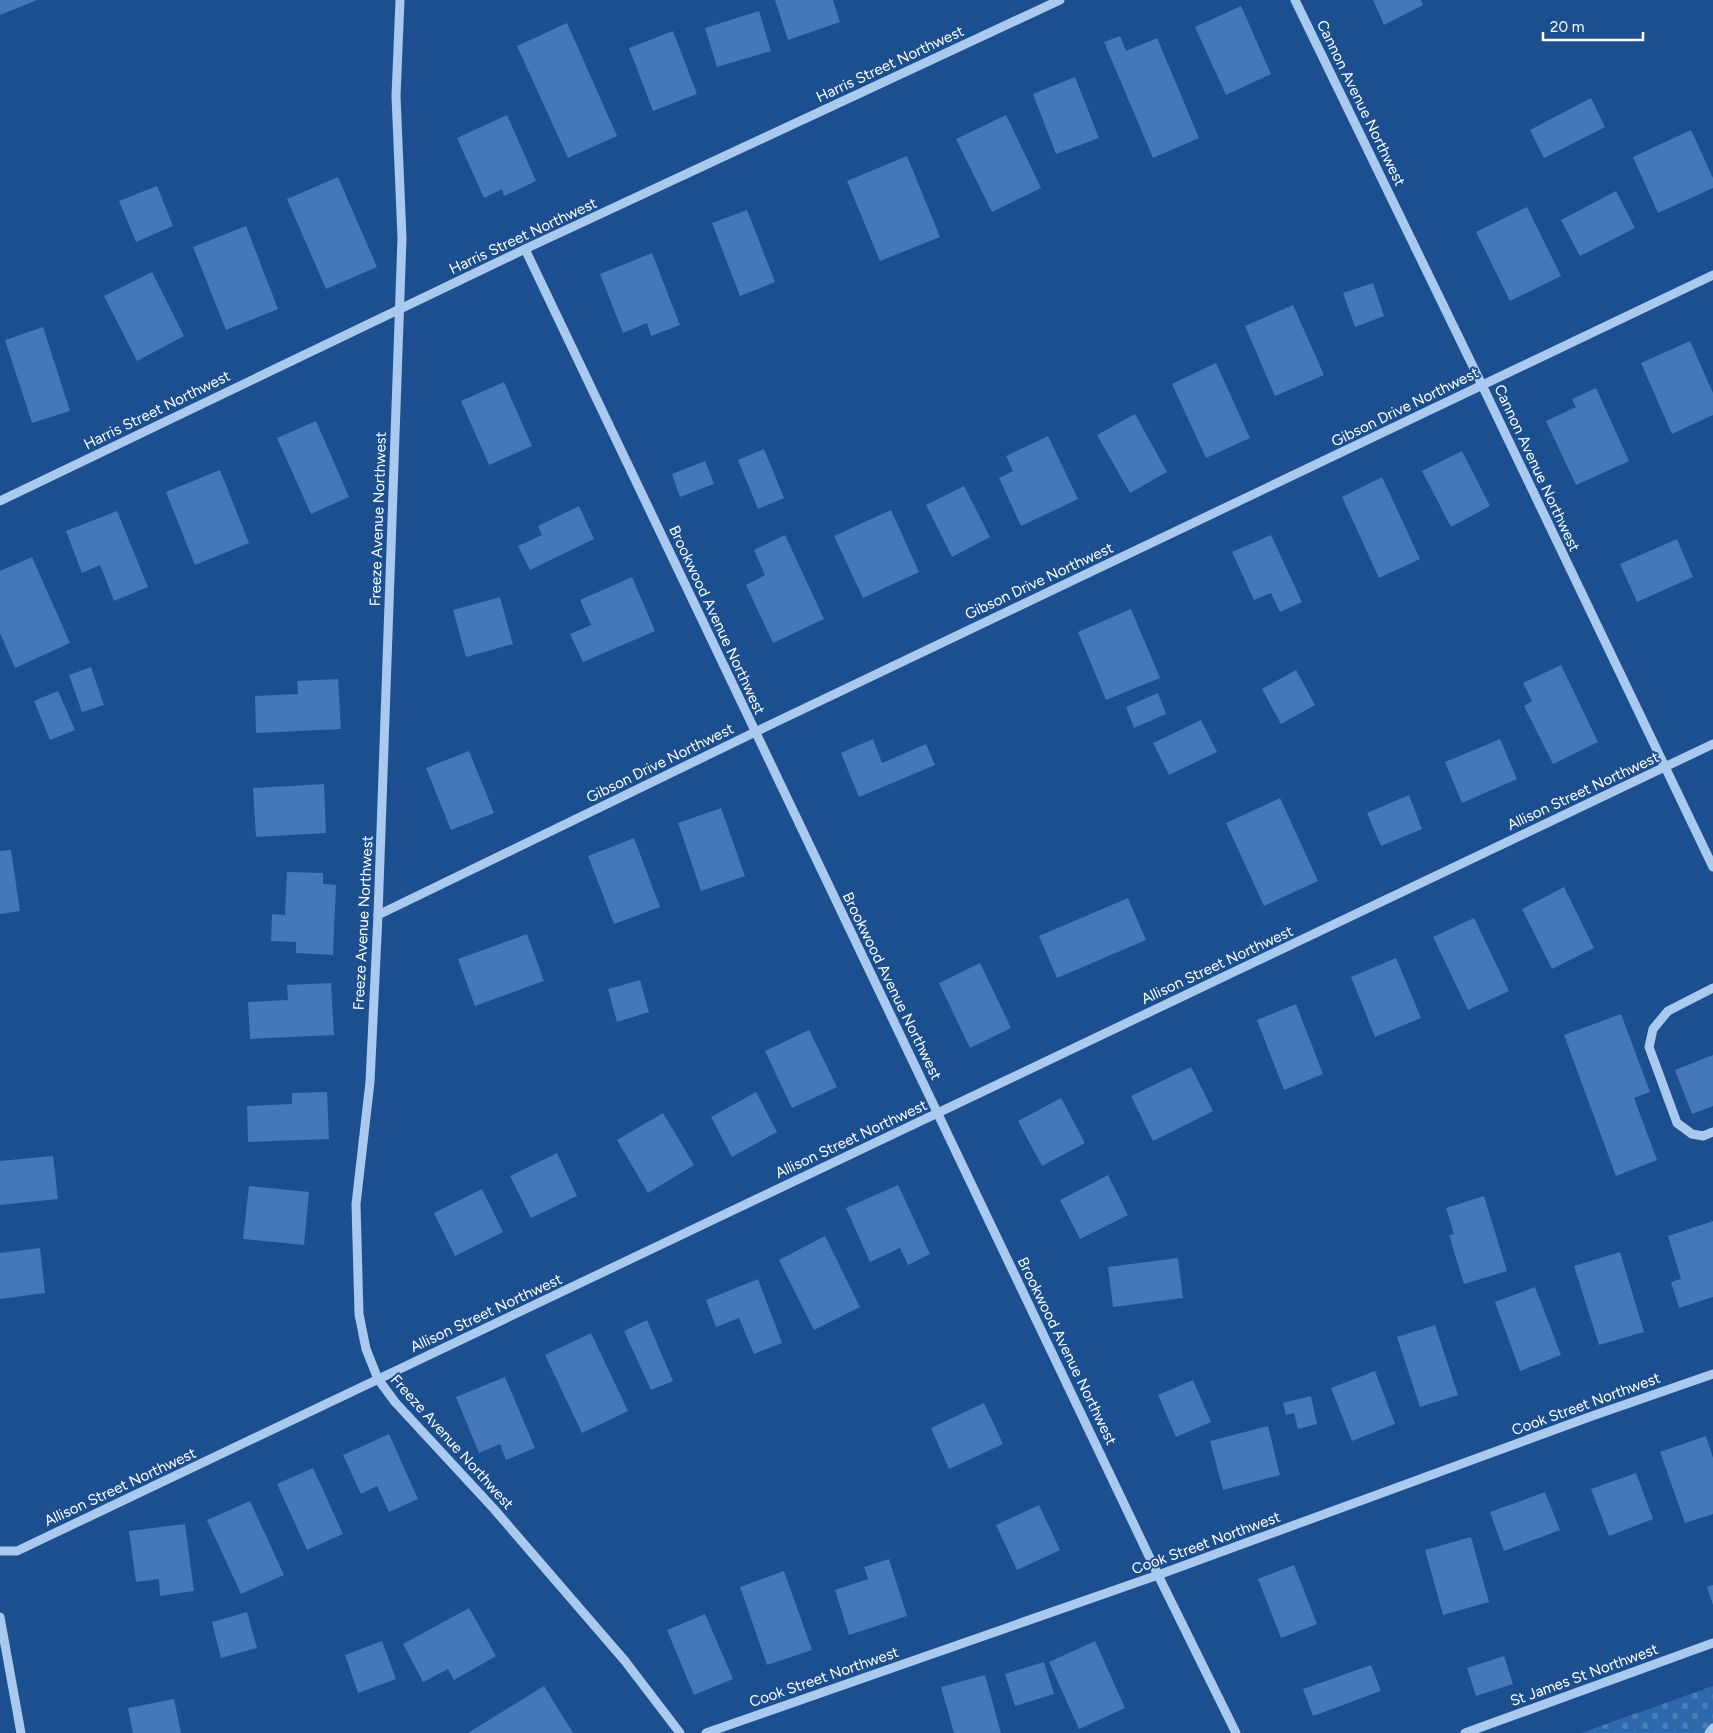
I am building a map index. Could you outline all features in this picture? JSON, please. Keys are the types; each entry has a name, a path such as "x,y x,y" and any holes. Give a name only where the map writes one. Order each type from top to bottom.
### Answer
{"street":[{"name":"Freeze Avenue Northwest","path":"400,0 396,96 402,238 378,915 370,1082 356,1204 359,1314 366,1349 378,1379 395,1402 494,1509 625,1661 680,1733"},
{"name":"Harris Street Northwest","path":"0,501 525,249 1060,0"},
{"name":"Cannon Avenue Northwest","path":"1295,0 1713,867"},
{"name":"Brookwood Avenue Northwest","path":"525,249 1158,1575 1236,1733"},
{"name":"Gibson Drive Northwest","path":"378,915 755,732 1713,275"},
{"name":"Allison Street Northwest","path":"0,1552 17,1552 1713,744"},
{"path":"1713,988 1668,1011 1653,1029 1649,1047 1677,1123 1692,1134 1703,1136 1713,1132"},
{"name":"Cook Street Northwest","path":"706,1733 1158,1575 1592,1416 1713,1374"},
{"path":"0,1617 21,1733"},
{"name":"St James St Northwest","path":"1465,1733 1713,1644"},
{"path":"1709,1733 1713,1728"}],"green space":[{"path":"1713,1686 1713,1733 1581,1733"}],"building":[{"path":"0,0 37,0 0,15"},
{"path":"775,0 833,0 840,22 788,40"},
{"path":"1373,0 1421,0 1423,5 1384,25"},
{"path":"1241,6 1271,74 1226,95 1195,27"},
{"path":"759,11 771,51 717,67 705,28"},
{"path":"567,23 617,136 568,158 517,46"},
{"path":"673,31 697,94 653,111 629,48"},
{"path":"1120,36 1126,51 1157,38 1199,138 1153,158 1104,42"},
{"path":"1075,77 1099,138 1056,154 1033,94"},
{"path":"1591,98 1605,127 1544,158 1530,130"},
{"path":"507,115 536,181 504,196 502,189 484,198 457,138"},
{"path":"1006,115 1041,188 992,212 956,139"},
{"path":"1691,130 1713,178 1713,188 1658,213 1633,157"},
{"path":"907,156 940,237 880,261 847,181"},
{"path":"338,177 377,267 326,289 287,199"},
{"path":"157,186 173,226 136,242 119,201"},
{"path":"1616,191 1635,228 1580,256 1561,220"},
{"path":"1527,207 1561,276 1510,301 1476,232"},
{"path":"747,210 775,282 740,296 712,223"},
{"path":"246,226 278,309 226,330 193,247"},
{"path":"652,253 680,325 651,336 647,323 623,333 600,274"},
{"path":"152,272 184,336 137,361 104,296"},
{"path":"1373,283 1384,316 1355,327 1343,293"},
{"path":"1293,305 1324,375 1275,396 1245,326"},
{"path":"43,327 70,411 32,423 5,340"},
{"path":"1690,341 1713,393 1713,415 1672,434 1641,363"},
{"path":"1216,363 1250,438 1206,458 1172,384"},
{"path":"504,382 532,446 489,465 461,401"},
{"path":"1596,388 1629,461 1576,485 1546,421 1576,407 1572,399"},
{"path":"1135,414 1167,472 1130,493 1097,435"},
{"path":"316,421 349,497 311,514 277,438"},
{"path":"1048,436 1078,499 1021,526 999,478 1013,471 1006,456"},
{"path":"764,449 784,498 758,509 738,460"},
{"path":"1462,451 1490,506 1451,527 1422,471"},
{"path":"705,461 714,484 680,497 672,474"},
{"path":"220,470 249,543 195,565 166,492"},
{"path":"1382,477 1420,559 1379,578 1342,497"},
{"path":"964,486 990,537 952,557 926,505"},
{"path":"579,506 594,539 530,570 518,546 542,535 538,526"},
{"path":"891,510 919,572 863,598 834,536"},
{"path":"117,511 148,587 114,601 100,565 82,573 66,531"},
{"path":"785,535 824,619 773,643 746,585 765,575 754,550"},
{"path":"1271,535 1302,602 1280,612 1271,593 1254,600 1232,552"},
{"path":"1677,539 1693,577 1637,602 1620,564"},
{"path":"32,557 70,643 15,668 0,633 0,571"},
{"path":"632,577 655,631 583,662 570,634 591,625 580,600"},
{"path":"500,597 513,644 466,657 453,610"},
{"path":"1131,609 1160,678 1106,700 1078,632"},
{"path":"1561,665 1598,742 1553,764 1524,706 1532,701 1523,683"},
{"path":"91,667 104,705 82,712 69,675"},
{"path":"1296,670 1315,705 1281,724 1262,689"},
{"path":"338,679 341,729 256,733 255,696 298,694 297,681"},
{"path":"58,691 75,730 50,740 34,701"},
{"path":"1158,693 1166,714 1134,728 1126,707"},
{"path":"1201,720 1217,752 1169,775 1153,743"},
{"path":"873,739 882,763 926,744 935,765 859,797 841,753"},
{"path":"1500,739 1517,779 1462,803 1445,762"},
{"path":"469,751 494,813 451,830 426,768"},
{"path":"324,784 326,833 256,837 253,788"},
{"path":"1409,795 1422,829 1381,846 1367,813"},
{"path":"1280,798 1318,881 1264,906 1226,823"},
{"path":"721,808 745,876 701,891 678,823"},
{"path":"634,838 660,907 614,924 588,856"},
{"path":"11,850 20,911 0,914 0,851"},
{"path":"287,872 323,873 323,884 336,885 333,955 296,953 296,942 271,941 272,914 285,915"},
{"path":"1564,887 1594,948 1552,969 1522,909"},
{"path":"1128,898 1146,940 1057,978 1039,936"},
{"path":"1474,918 1509,991 1468,1010 1433,937"},
{"path":"527,934 544,981 475,1006 458,959"},
{"path":"1396,958 1421,1018 1375,1037 1351,977"},
{"path":"980,963 1011,1028 970,1048 939,983"},
{"path":"640,980 649,1012 617,1022 608,989"},
{"path":"331,983 334,1035 250,1039 248,1002 288,1000 287,985"},
{"path":"1296,1004 1323,1074 1284,1090 1257,1020"},
{"path":"1621,1014 1650,1092 1634,1098 1657,1160 1616,1176 1564,1035"},
{"path":"809,1030 837,1087 792,1108 765,1051"},
{"path":"1713,1055 1713,1106 1692,1114 1675,1070"},
{"path":"1191,1067 1213,1111 1153,1141 1131,1096"},
{"path":"327,1092 329,1139 248,1142 247,1106 292,1104 292,1093"},
{"path":"756,1092 777,1132 732,1157 711,1117"},
{"path":"1061,1098 1085,1143 1042,1166 1018,1121"},
{"path":"663,1113 694,1165 648,1193 617,1140"},
{"path":"557,1153 577,1196 531,1218 510,1176"},
{"path":"53,1156 58,1199 0,1205 0,1161"},
{"path":"1108,1175 1128,1215 1080,1239 1060,1200"},
{"path":"898,1185 930,1254 908,1265 900,1248 870,1262 846,1208"},
{"path":"249,1186 309,1192 304,1245 243,1239"},
{"path":"482,1189 503,1232 455,1256 434,1213"},
{"path":"1484,1196 1507,1271 1464,1284 1449,1235 1454,1234 1446,1208"},
{"path":"1713,1221 1713,1297 1679,1308 1671,1282 1681,1279 1668,1236"},
{"path":"825,1236 860,1307 814,1330 779,1260"},
{"path":"40,1248 45,1293 0,1299 0,1253"},
{"path":"1620,1252 1644,1332 1599,1345 1574,1266"},
{"path":"1178,1258 1183,1298 1113,1307 1108,1267"},
{"path":"758,1279 782,1343 754,1354 739,1318 716,1327 706,1300"},
{"path":"1535,1287 1561,1355 1520,1371 1495,1302"},
{"path":"647,1320 673,1381 651,1390 624,1331"},
{"path":"1435,1325 1458,1395 1420,1407 1397,1337"},
{"path":"591,1333 628,1411 582,1433 545,1355"},
{"path":"1375,1371 1395,1424 1352,1441 1331,1388"},
{"path":"505,1377 535,1448 506,1460 500,1444 479,1453 456,1397"},
{"path":"1193,1380 1211,1422 1176,1437 1158,1395"},
{"path":"1311,1396 1317,1424 1298,1429 1294,1413 1286,1415 1283,1403"},
{"path":"984,1403 1003,1444 949,1469 931,1428"},
{"path":"1268,1426 1280,1475 1223,1490 1210,1441"},
{"path":"389,1434 418,1499 389,1512 377,1486 361,1494 343,1455"},
{"path":"1706,1436 1713,1458 1713,1514 1685,1523 1660,1452"},
{"path":"313,1468 343,1534 307,1550 277,1484"},
{"path":"1636,1473 1653,1519 1609,1536 1591,1489"},
{"path":"1545,1492 1560,1530 1504,1551 1490,1512"},
{"path":"250,1501 284,1575 241,1594 207,1520"},
{"path":"1039,1505 1060,1550 1017,1570 996,1525"},
{"path":"185,1524 194,1591 160,1596 159,1579 136,1582 129,1531"},
{"path":"1471,1537 1489,1602 1443,1615 1425,1550"},
{"path":"889,1559 907,1616 849,1635 835,1590 868,1579 864,1567"},
{"path":"1294,1565 1317,1624 1281,1638 1258,1579"},
{"path":"784,1571 812,1650 767,1665 740,1587"},
{"path":"1713,1585 1713,1605 1707,1587"},
{"path":"469,1608 496,1656 454,1680 448,1669 423,1682 403,1644"},
{"path":"247,1612 257,1648 221,1658 212,1622"},
{"path":"705,1614 733,1679 694,1695 667,1630"},
{"path":"382,1641 396,1679 358,1693 345,1655"},
{"path":"1095,1641 1125,1708 1079,1729 1049,1662"},
{"path":"1504,1656 1513,1684 1476,1696 1467,1668"},
{"path":"1044,1662 1054,1694 1015,1706 1005,1674"},
{"path":"1371,1665 1381,1691 1313,1716 1303,1689"},
{"path":"985,1675 1001,1733 954,1733 941,1687"},
{"path":"544,1686 573,1733 468,1733"},
{"path":"174,1699 181,1733 133,1733 128,1708"}]}
